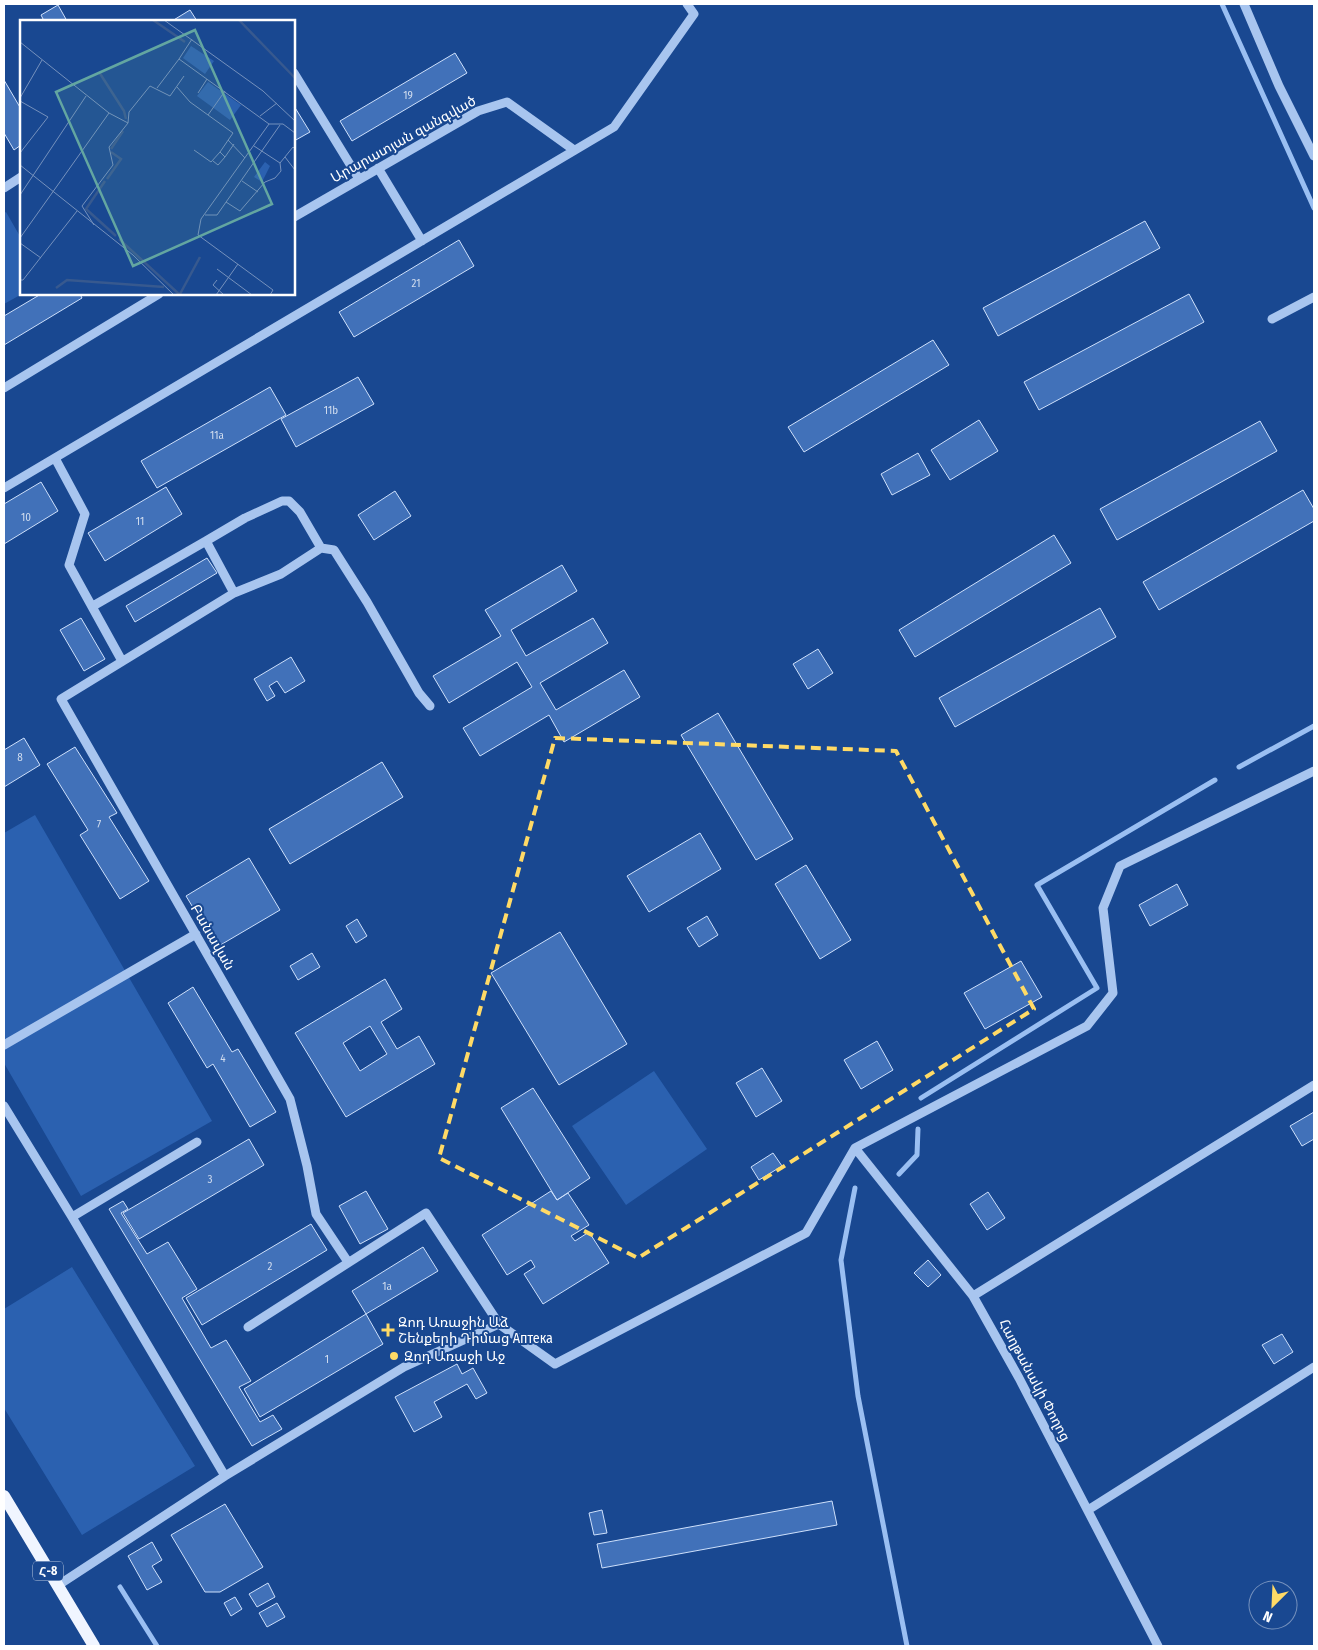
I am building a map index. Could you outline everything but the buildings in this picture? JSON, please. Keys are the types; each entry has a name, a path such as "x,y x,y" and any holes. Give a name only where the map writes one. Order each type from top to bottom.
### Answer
{"main road":[{"name":"Հ-8","path":"4,1496 94,1646"}],"street":[{"path":"4,488 614,127 694,14 688,4"},
{"path":"1244,4 1279,86 1314,156"},
{"path":"295,75 359,179"},
{"name":"Արարատյան զանգված","path":"295,216 478,111 507,102 574,150"},
{"path":"378,168 422,241"},
{"path":"4,188 20,178"},
{"path":"4,388 157,295"},
{"path":"1272,319 1314,297"},
{"path":"55,458 84,514 69,565 122,661 234,593 281,574 321,548 334,550 367,602 419,693 430,706"},
{"path":"93,606 245,518 282,500 294,504 321,548"},
{"path":"206,541 234,593"},
{"name":"Բանավան","path":"122,661 61,699 290,1098 307,1166 316,1214 348,1262"},
{"path":"248,1327 426,1214 499,1324 555,1364 806,1233 855,1148 1087,1026 1113,993 1103,908 1120,866 1314,771"},
{"path":"4,1044 196,934"},
{"path":"973,1296 1314,1085"},
{"path":"4,1106 72,1217 224,1476"},
{"path":"72,1217 198,1142"},
{"name":"Հաղթանակի Փողոց","path":"855,1148 973,1296 1088,1510 1158,1646"},
{"path":"57,1586 224,1476 404,1367 499,1324"},
{"path":"1088,1510 1314,1366"}],"highlighted area":[{"path":"555,738 896,751 1034,1009 638,1258 439,1158"}],"shaded area":[{"path":"6,212 20,236 20,295 4,304 4,213"},
{"path":"35,815 212,1121 81,1196 4,1063 4,833"},
{"path":"654,1071 707,1149 626,1205 572,1126"},
{"path":"72,1267 195,1466 82,1535 4,1408 4,1309"}],"waterway":[{"path":"1222,4 1314,208"},
{"path":"1239,767 1314,726"},
{"path":"921,1098 1097,988 1037,885 1215,780"},
{"path":"899,1174 917,1155 918,1129"},
{"path":"855,1188 841,1260 858,1396 907,1646"},
{"path":"120,1587 157,1646"}],"place":[{"name":"Զոդ Առաջին Աձ Շենքերի Դիմաց Аптека","path":"388,1330"},
{"name":"Զոդ Առաջի Աջ","path":"394,1356"}]}
